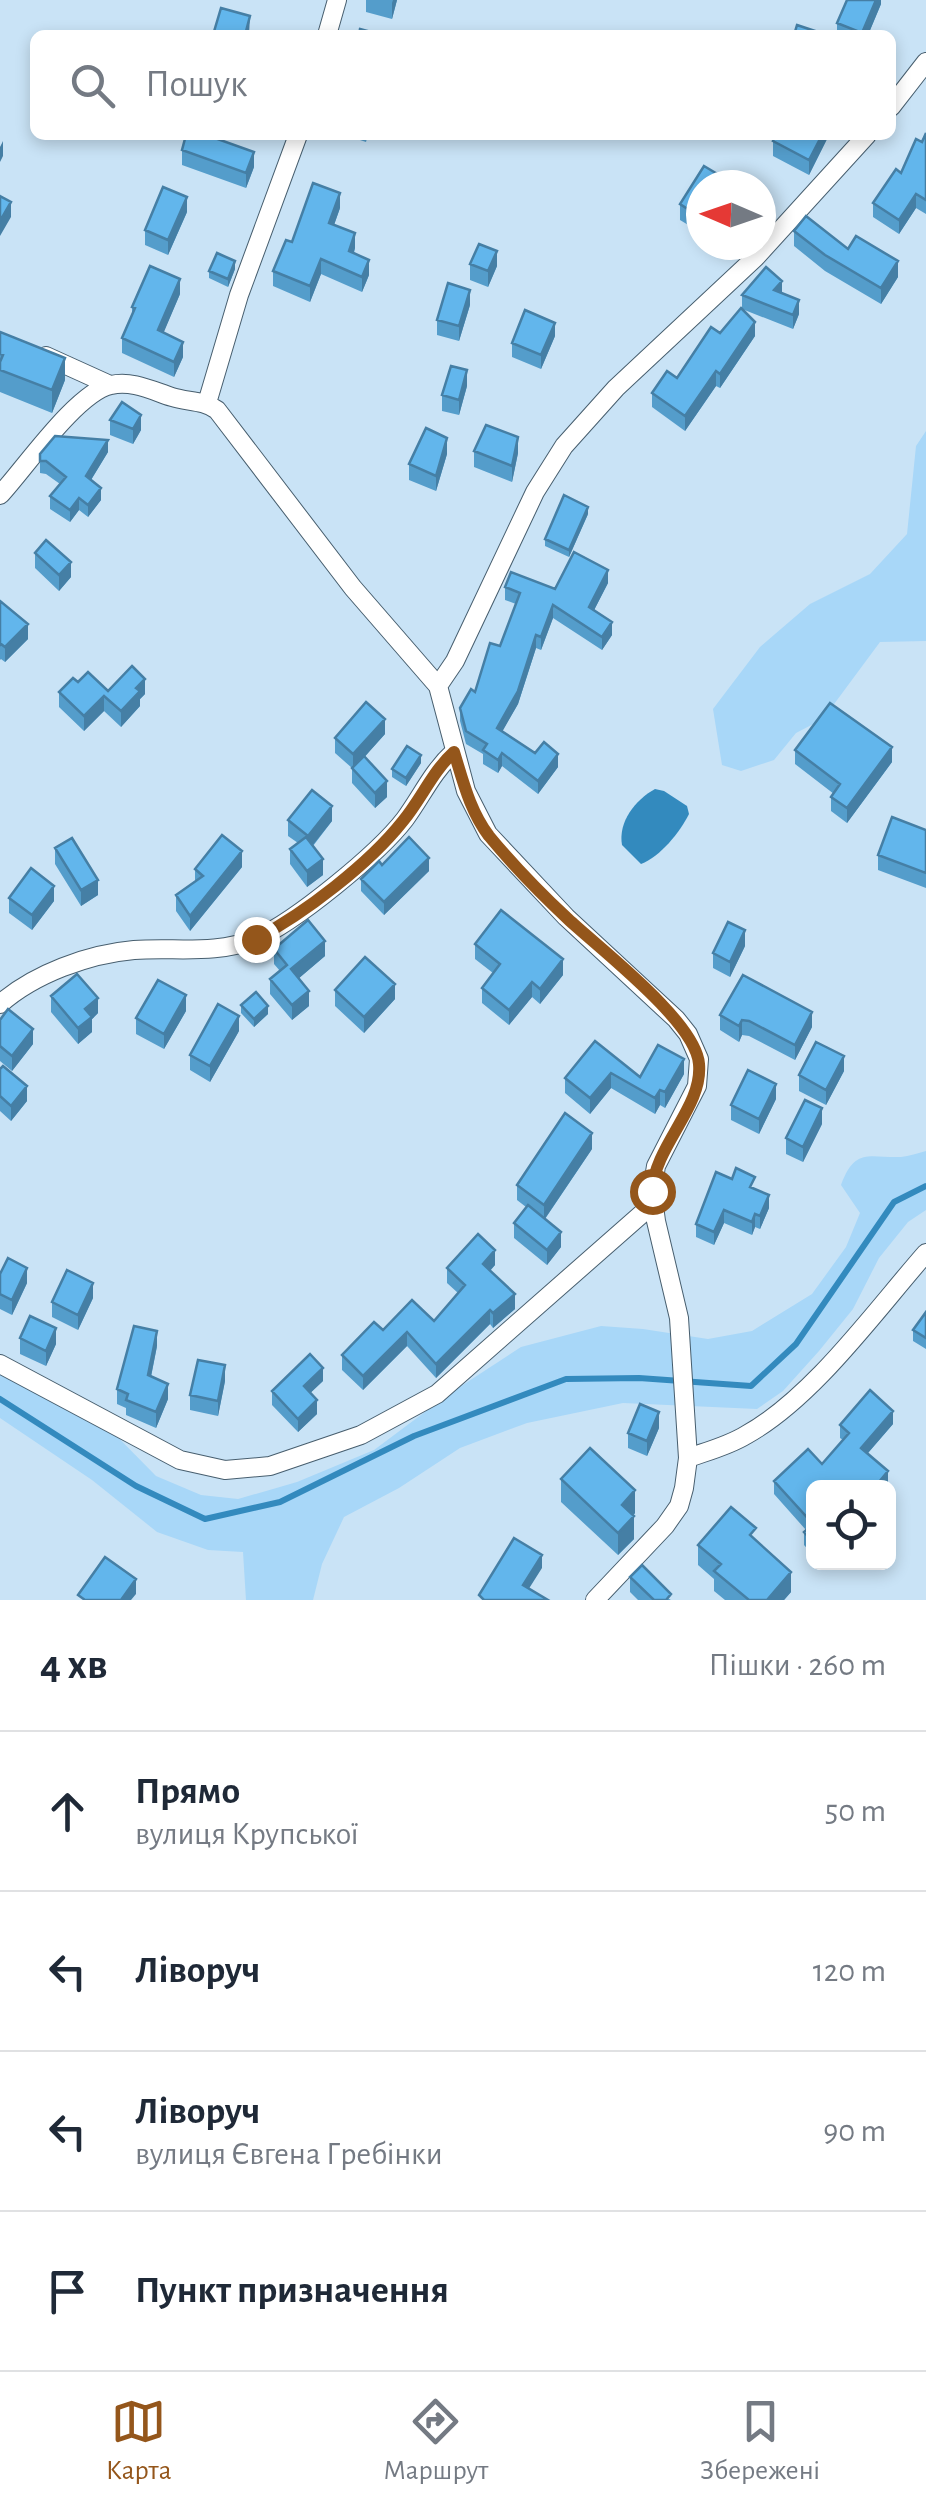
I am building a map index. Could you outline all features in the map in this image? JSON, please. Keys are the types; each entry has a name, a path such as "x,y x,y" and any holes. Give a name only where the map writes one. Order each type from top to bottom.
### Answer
{"street":[{"path":"328,30 337,0"},
{"path":"896,101 926,62"},
{"path":"207,403 239,295 296,140"},
{"path":"438,686 454,661 536,492 564,446 616,388 755,258 863,140"},
{"path":"30,349 116,384 207,403 222,415 354,588 438,686 466,791 488,834 566,917 676,1018 695,1046 700,1073 692,1098 656,1166 653,1204 680,1318 688,1458 684,1488 673,1516 595,1600"},
{"path":"0,495 88,396 116,384"},
{"path":"0,1004 26,984 104,955 134,950 224,948 269,932 381,846 406,818 440,765 454,752"},
{"path":"0,1364 180,1460 225,1470 270,1466 361,1436 437,1394 653,1204"},
{"path":"688,1458 735,1442 778,1413 822,1372 926,1253"}],"shaded area":[{"path":"926,431 926,641 880,642 823,719 796,733 774,760 741,771 722,765 713,709 760,647 810,604 870,574 907,534 916,446"},
{"path":"655,789 687,806 689,814 669,843 641,864 622,845 621,836 635,805"},
{"path":"926,1151 926,1210 908,1222 879,1258 853,1309 783,1391 757,1409 623,1403 527,1423 460,1448 399,1488 344,1517 322,1564 313,1600 246,1600 243,1552 208,1550 157,1532 92,1480 0,1418 0,1362 29,1370 94,1413 156,1476 201,1495 238,1499 297,1482 374,1450 521,1347 601,1326 708,1339 752,1331 812,1294 846,1247 860,1213 841,1185 852,1165 864,1157 901,1157"}],"building":[{"path":"847,0 876,0 863,30 837,23"},
{"path":"221,8 250,16 246,30 214,30"},
{"path":"926,133 926,200 916,194 899,220 873,203 896,169 901,173 916,139 922,142"},
{"path":"185,140 220,140 254,152 246,173 182,150"},
{"path":"774,140 819,140 809,160"},
{"path":"313,183 340,193 329,223 355,233 349,251 369,260 362,277 321,259 310,286 273,271 286,240 292,242"},
{"path":"163,187 187,197 168,240 145,230"},
{"path":"0,196 11,202 0,221"},
{"path":"806,216 848,249 856,236 898,261 881,288 825,255 794,231"},
{"path":"479,244 497,251 488,271 470,264"},
{"path":"217,253 235,261 228,279 209,271"},
{"path":"150,266 180,279 158,330 183,342 174,362 122,338"},
{"path":"766,267 782,281 774,290 799,300 793,315 742,295"},
{"path":"448,283 470,290 459,326 437,320"},
{"path":"741,308 755,322 685,416 652,393 667,371 677,378 711,327 720,333"},
{"path":"525,310 555,323 541,355 512,343"},
{"path":"0,332 65,358 52,390 0,370"},
{"path":"451,366 467,370 459,400 442,395"},
{"path":"122,402 141,415 133,429 110,420"},
{"path":"486,425 518,437 512,466 474,451"},
{"path":"426,428 447,438 436,476 409,464"},
{"path":"55,436 108,440 86,476 101,488 88,505 79,498 70,510 50,496 66,477 46,461 40,461 40,454"},
{"path":"564,495 588,507 569,550 545,539"},
{"path":"46,540 71,562 59,575 35,553"},
{"path":"574,552 608,570 589,607 612,622 602,637 553,605 541,637 536,635 518,691 497,728 535,753 544,742 558,754 538,781 502,753 498,760 483,750 487,744 466,731 460,708 471,689 475,692 490,643 500,646 520,593 505,587 511,572 555,589"},
{"path":"0,601 28,624 5,647 0,645"},
{"path":"132,666 145,679 136,688 140,691 121,711 104,696 84,716 59,692 73,678 78,682 88,672 108,691"},
{"path":"366,702 385,719 353,754 335,738"},
{"path":"830,703 892,747 847,808 831,797 840,784 795,750"},
{"path":"407,746 421,755 406,778 392,769"},
{"path":"364,756 387,781 375,793 352,768"},
{"path":"312,790 332,806 308,836 288,820"},
{"path":"892,817 926,830 926,873 878,855"},
{"path":"222,835 242,851 190,916 176,895 203,876 195,869"},
{"path":"306,837 323,859 307,871 290,849"},
{"path":"409,837 429,858 384,902 361,879 379,861 382,865"},
{"path":"72,838 98,880 81,890 55,848"},
{"path":"31,868 54,886 32,915 9,898"},
{"path":"501,910 563,959 540,989 532,982 509,1010 482,988 500,964 475,944"},
{"path":"308,920 325,941 291,969 309,991 292,1005 270,979 287,965 274,949"},
{"path":"728,922 745,930 730,962 713,953"},
{"path":"365,957 395,984 364,1017 335,990"},
{"path":"77,974 98,998 85,1009 92,1017 78,1028 51,996"},
{"path":"743,975 812,1012 795,1045 749,1021 742,1020 739,1026 720,1015"},
{"path":"158,980 186,995 164,1034 136,1018"},
{"path":"256,992 268,1006 254,1019 241,1005"},
{"path":"218,1004 239,1016 210,1066 190,1055"},
{"path":"8,1009 33,1029 12,1056 0,1046 0,1020"},
{"path":"595,1041 640,1077 658,1045 684,1059 665,1092 660,1090 655,1098 611,1073 590,1098 565,1078"},
{"path":"816,1042 844,1056 826,1090 799,1075"},
{"path":"3,1066 27,1086 11,1106 0,1096"},
{"path":"748,1070 776,1084 759,1119 731,1105"},
{"path":"805,1100 822,1108 803,1147 786,1138"},
{"path":"565,1113 592,1133 544,1205 517,1185"},
{"path":"736,1168 755,1177 750,1187 769,1195 760,1216 755,1214 752,1222 724,1210 714,1232 696,1224 716,1172 732,1179"},
{"path":"528,1205 561,1232 547,1250 514,1223"},
{"path":"478,1234 495,1250 483,1264 515,1294 493,1313 490,1310 436,1364 407,1332 363,1376 342,1355 374,1322 383,1330 412,1300 434,1321 465,1285 447,1268"},
{"path":"8,1258 27,1268 12,1300 0,1294 0,1274"},
{"path":"67,1270 93,1283 78,1315 52,1302"},
{"path":"926,1312 926,1338 913,1330"},
{"path":"30,1316 56,1328 46,1351 20,1338"},
{"path":"134,1326 157,1331 148,1375 168,1384 156,1412 126,1400 128,1394 117,1389"},
{"path":"310,1354 323,1368 304,1386 317,1400 298,1419 272,1391"},
{"path":"198,1360 225,1365 218,1401 190,1395"},
{"path":"870,1390 893,1411 861,1448 888,1471 881,1480 806,1480 806,1516 774,1481 808,1449 822,1464 849,1433 840,1425"},
{"path":"640,1404 659,1412 647,1441 628,1433"},
{"path":"590,1448 635,1490 622,1505 634,1516 618,1533 561,1479"},
{"path":"731,1507 756,1528 750,1535 791,1572 767,1600 749,1600 714,1571 721,1564 698,1545"},
{"path":"514,1538 542,1555 523,1585 548,1600 484,1600 479,1595"},
{"path":"105,1557 136,1579 121,1600 85,1600 78,1595"},
{"path":"642,1565 671,1594 666,1600 654,1600 630,1577"}],"waterway":[{"path":"0,1399 136,1486 205,1519 280,1502 414,1436 566,1379 639,1378 751,1386 796,1344 894,1202 926,1186"}],"route":[{"path":"256,939 381,846 406,818 429,779 454,752 466,791 488,834 566,917 676,1018 695,1046 700,1073 697,1086 656,1166 652,1191"}]}
